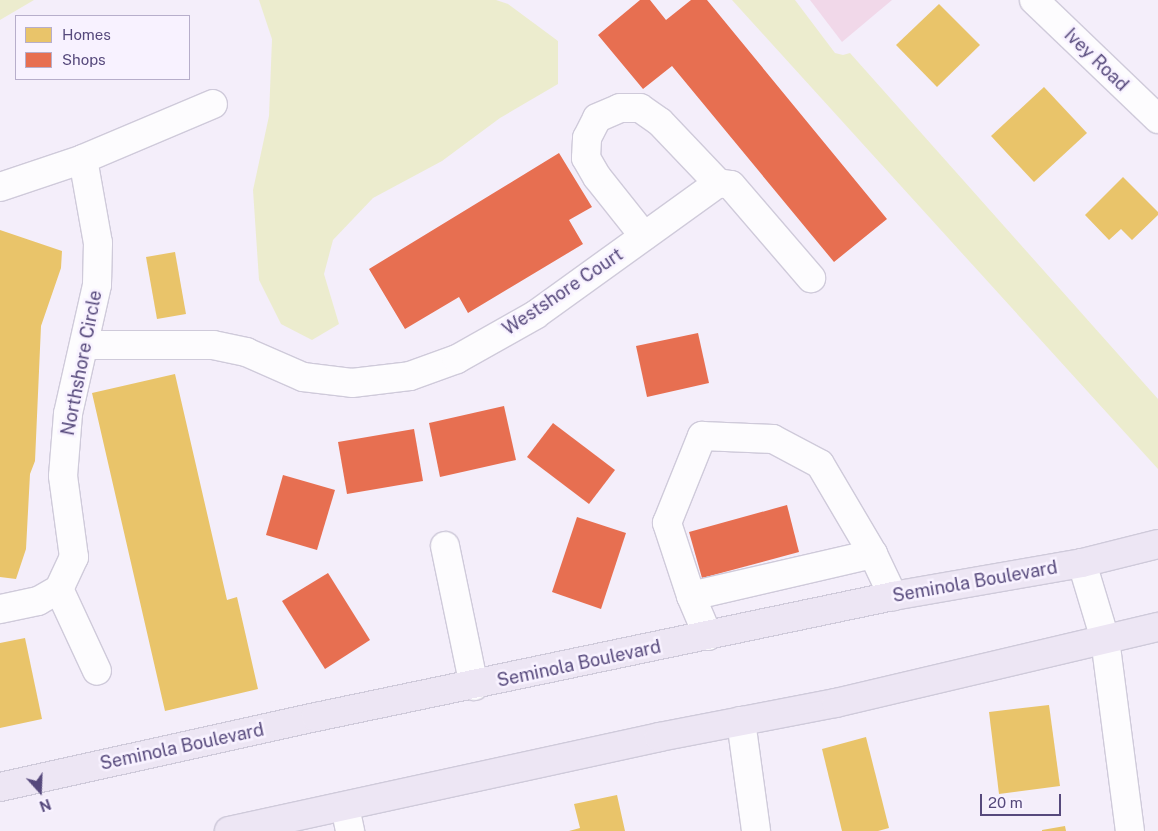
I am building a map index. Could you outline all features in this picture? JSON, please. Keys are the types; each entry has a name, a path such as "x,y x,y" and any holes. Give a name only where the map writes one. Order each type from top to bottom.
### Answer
{"main road":[{"name":"Seminola Boulevard","path":"0,787 893,596 1082,563 1158,544"},
{"path":"229,831 347,819 640,741 836,702 1158,627"}],"street":[{"name":"Ivey Road","path":"1034,0 1156,116"},
{"path":"0,187 83,159 213,104"},
{"path":"644,236 597,177 586,158 587,138 597,118 620,108 640,108 660,122 718,182 731,185 811,278"},
{"name":"Northshore Circle","path":"58,589 68,573 74,557 63,476 68,414 86,345 97,285 98,243 83,159"},
{"name":"Westshore Court","path":"86,345 213,345 246,352 303,377 352,382 410,376 457,359 535,315 718,182"},
{"path":"708,636 691,596 667,523 702,436 773,439 820,464 873,554 893,596"},
{"path":"445,546 474,686"},
{"path":"691,596 873,554"},
{"path":"1082,563 1105,638 1130,831"},
{"path":"0,610 38,601 58,589 97,671"},
{"path":"741,721 756,831"}],"shaded area":[{"path":"0,0 34,0 0,20"},
{"path":"259,0 496,0 508,4 558,41 558,84 500,118 442,161 373,198 333,240 324,274 339,324 312,340 281,324 259,280 253,190 269,116 272,39"},
{"path":"732,0 795,0 835,53 843,55 850,53 1158,399 1158,469"},
{"path":"810,0 892,0 842,42"}],"building: Homes":[{"path":"939,4 980,45 937,87 896,45"},
{"path":"1044,87 1087,133 1034,182 991,136"},
{"path":"1123,177 1158,212 1158,215 1132,240 1121,229 1109,240 1085,215"},
{"path":"0,230 62,251 61,268 41,326 35,461 30,474 26,549 16,579 0,577"},
{"path":"175,252 186,314 157,319 146,257"},
{"path":"175,374 227,600 237,597 258,689 165,711 92,393"},
{"path":"25,638 42,719 0,728 0,643"},
{"path":"1049,705 1060,786 999,794 989,712"},
{"path":"866,737 889,828 878,831 842,831 822,749"},
{"path":"617,795 625,831 569,831 580,828 574,804"},
{"path":"1065,826 1066,831 1042,831 1042,830"}],"building: Shops":[{"path":"640,0 650,0 666,20 691,0 707,0 887,219 834,262 672,66 643,89 598,35"},
{"path":"559,153 592,207 569,220 583,244 468,313 459,297 405,329 369,269"},
{"path":"698,333 709,383 647,397 636,346"},
{"path":"504,406 516,460 440,477 429,423"},
{"path":"553,423 615,470 589,504 527,457"},
{"path":"414,429 423,481 347,494 338,442"},
{"path":"283,475 335,490 317,550 266,535"},
{"path":"787,505 799,552 702,578 689,532"},
{"path":"577,517 626,533 601,609 552,592"},
{"path":"328,573 370,640 325,669 282,601"}]}
